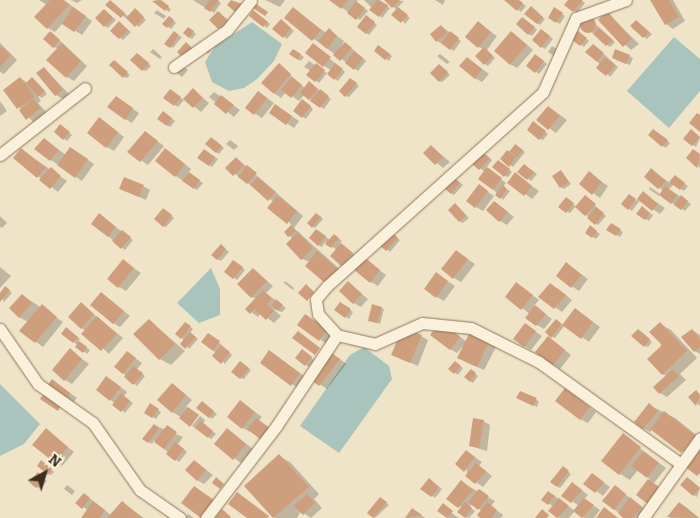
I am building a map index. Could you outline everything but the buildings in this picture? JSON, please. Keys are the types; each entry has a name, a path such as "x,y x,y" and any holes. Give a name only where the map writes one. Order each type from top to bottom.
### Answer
{"street":[{"path":"174,67 227,30 251,0"},
{"path":"626,0 576,18 543,92 326,286 316,299 318,314 337,335 375,344 422,323 471,328 539,362 681,464"},
{"path":"0,155 85,88"},
{"path":"0,329 38,384 93,422 140,490 180,518"},
{"path":"206,518 276,425 337,335"},
{"path":"643,518 700,438"}],"water":[{"path":"252,22 282,44 274,61 257,79 244,88 229,91 212,82 205,62 215,46"},
{"path":"674,37 700,59 700,91 669,128 627,91"},
{"path":"211,268 220,289 220,315 199,323 177,303"},
{"path":"364,347 389,366 392,379 339,453 300,426 350,355"},
{"path":"0,384 40,424 24,444 0,456"}]}
